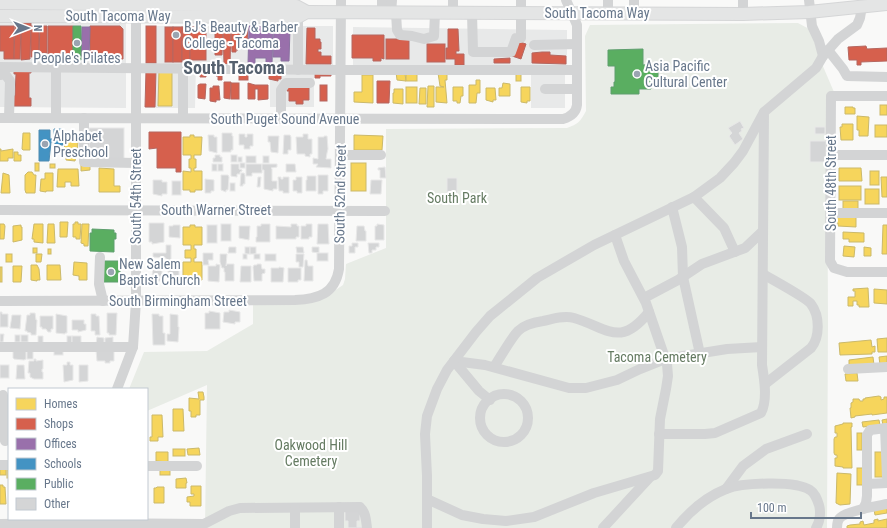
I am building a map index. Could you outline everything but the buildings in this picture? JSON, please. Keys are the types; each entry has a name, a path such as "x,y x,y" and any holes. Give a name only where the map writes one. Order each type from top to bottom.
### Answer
{"main road":[{"name":"South Tacoma Way","path":"0,4 136,7 296,6 303,14 341,12 744,14 809,6 862,6 887,4"},
{"name":"South Tacoma Way","path":"0,16 136,7"}],"street":[{"name":"South 52nd Street","path":"339,269 341,0"},
{"path":"382,0 400,35 424,39 434,36 435,13"},
{"path":"390,13 392,0"},
{"path":"453,0 453,13"},
{"path":"472,13 472,52 511,52 516,38 521,38 521,0"},
{"path":"545,89 576,89 577,25 566,0"},
{"path":"608,0 608,13"},
{"path":"634,0 634,13"},
{"path":"743,0 744,14"},
{"path":"809,6 812,26 819,41 826,53 843,69 847,76 887,77"},
{"path":"427,528 425,434 427,416 437,389 447,370 476,332 490,316 538,278 594,245 694,197 720,178 743,151 764,112 816,68 838,39 857,25 862,6"},
{"name":"South 54th Street","path":"117,388 133,348 136,301 136,7"},
{"path":"298,70 303,14"},
{"path":"534,45 577,44"},
{"path":"0,67 298,70 577,70"},
{"path":"56,67 56,118"},
{"path":"183,68 183,118"},
{"path":"0,74 5,74 10,80 5,118"},
{"path":"281,119 281,90 286,83 310,83"},
{"name":"South Puget Sound Avenue","path":"5,118 563,119 569,117 577,108 576,89"},
{"name":"South 48th Street","path":"887,96 832,96 830,261 834,268 847,272 887,272"},
{"path":"658,434 715,433 761,413 763,409 765,384 762,365 764,112"},
{"path":"84,118 84,162 136,163"},
{"path":"340,154 382,155"},
{"path":"831,155 887,155"},
{"path":"694,197 724,228 735,252"},
{"path":"672,207 682,248 683,277 700,354"},
{"name":"South Warner Street","path":"0,210 385,211"},
{"path":"831,212 887,212"},
{"path":"644,298 683,277 702,264 745,248 758,237 763,230"},
{"path":"427,500 462,515 483,520 506,522 534,517 594,493 650,477 655,475 658,471 658,434 668,376 666,359 644,298 624,261 615,235"},
{"path":"100,257 99,284 103,301"},
{"name":"South Birmingham Street","path":"0,301 307,299 318,296 330,289 336,282 339,269"},
{"path":"763,274 811,303 816,316 817,327 817,337 811,348 765,384"},
{"path":"494,367 518,330 535,323 560,317 572,317 609,332 617,332 631,330 640,324 649,312"},
{"path":"0,347 133,348"},
{"path":"454,361 494,367 569,388 586,388 617,380 666,359 727,350 762,347"},
{"path":"454,361 479,391 490,400"},
{"path":"848,369 887,367"},
{"path":"4,395 3,432 5,442"},
{"path":"500,395 505,395 515,397 523,404 526,408 528,419 526,429 519,437 509,442 499,441 489,437 481,423 481,418 483,408 490,400 500,395"},
{"path":"863,509 866,502 867,484 867,435 870,430 886,428 887,477"},
{"path":"726,489 743,466 766,449 807,434"},
{"path":"148,466 197,466"},
{"path":"603,528 650,477"},
{"path":"867,484 887,483"},
{"path":"676,528 688,514 700,504 726,489 762,484 802,486 809,489 814,494 820,509 820,516 816,528"},
{"path":"836,528 841,517 863,509 887,504"},
{"path":"339,507 339,528"},
{"path":"0,524 204,524 229,511 240,508 360,507 364,511 367,528"},
{"path":"295,508 295,528"}],"shaded area":[{"path":"0,23 126,23 126,108 0,107"},
{"path":"146,26 333,26 333,65 196,64 195,108 146,108"},
{"path":"353,27 567,30 567,66 353,65"},
{"path":"270,72 314,72 314,107 270,107"},
{"path":"531,72 565,72 565,108 531,108"}],"green space":[{"name":"Tacoma Cemetery","path":"798,23 811,30 819,57 834,92 827,96 827,528 205,528 207,385 148,411 148,388 129,388 144,352 207,351 253,324 253,304 328,295 343,285 346,264 386,248 386,129 567,128 574,125 580,120 586,111 585,36 590,25"}],"place":[{"name":"BJ's Beauty & Barber College - Tacoma","path":"176,35"},
{"name":"People's Pilates","path":"77,43"},
{"name":"Asia Pacific Cultural Center","path":"637,74"},
{"name":"Alphabet Preschool","path":"45,144"},
{"name":"New Salem Baptist Church","path":"111,272"}],"district":[{"name":"South Tacoma","path":"234,67"}],"park label":[{"name":"South Park","path":"457,198"},
{"name":"Oakwood Hill Cemetery","path":"311,454"}]}
